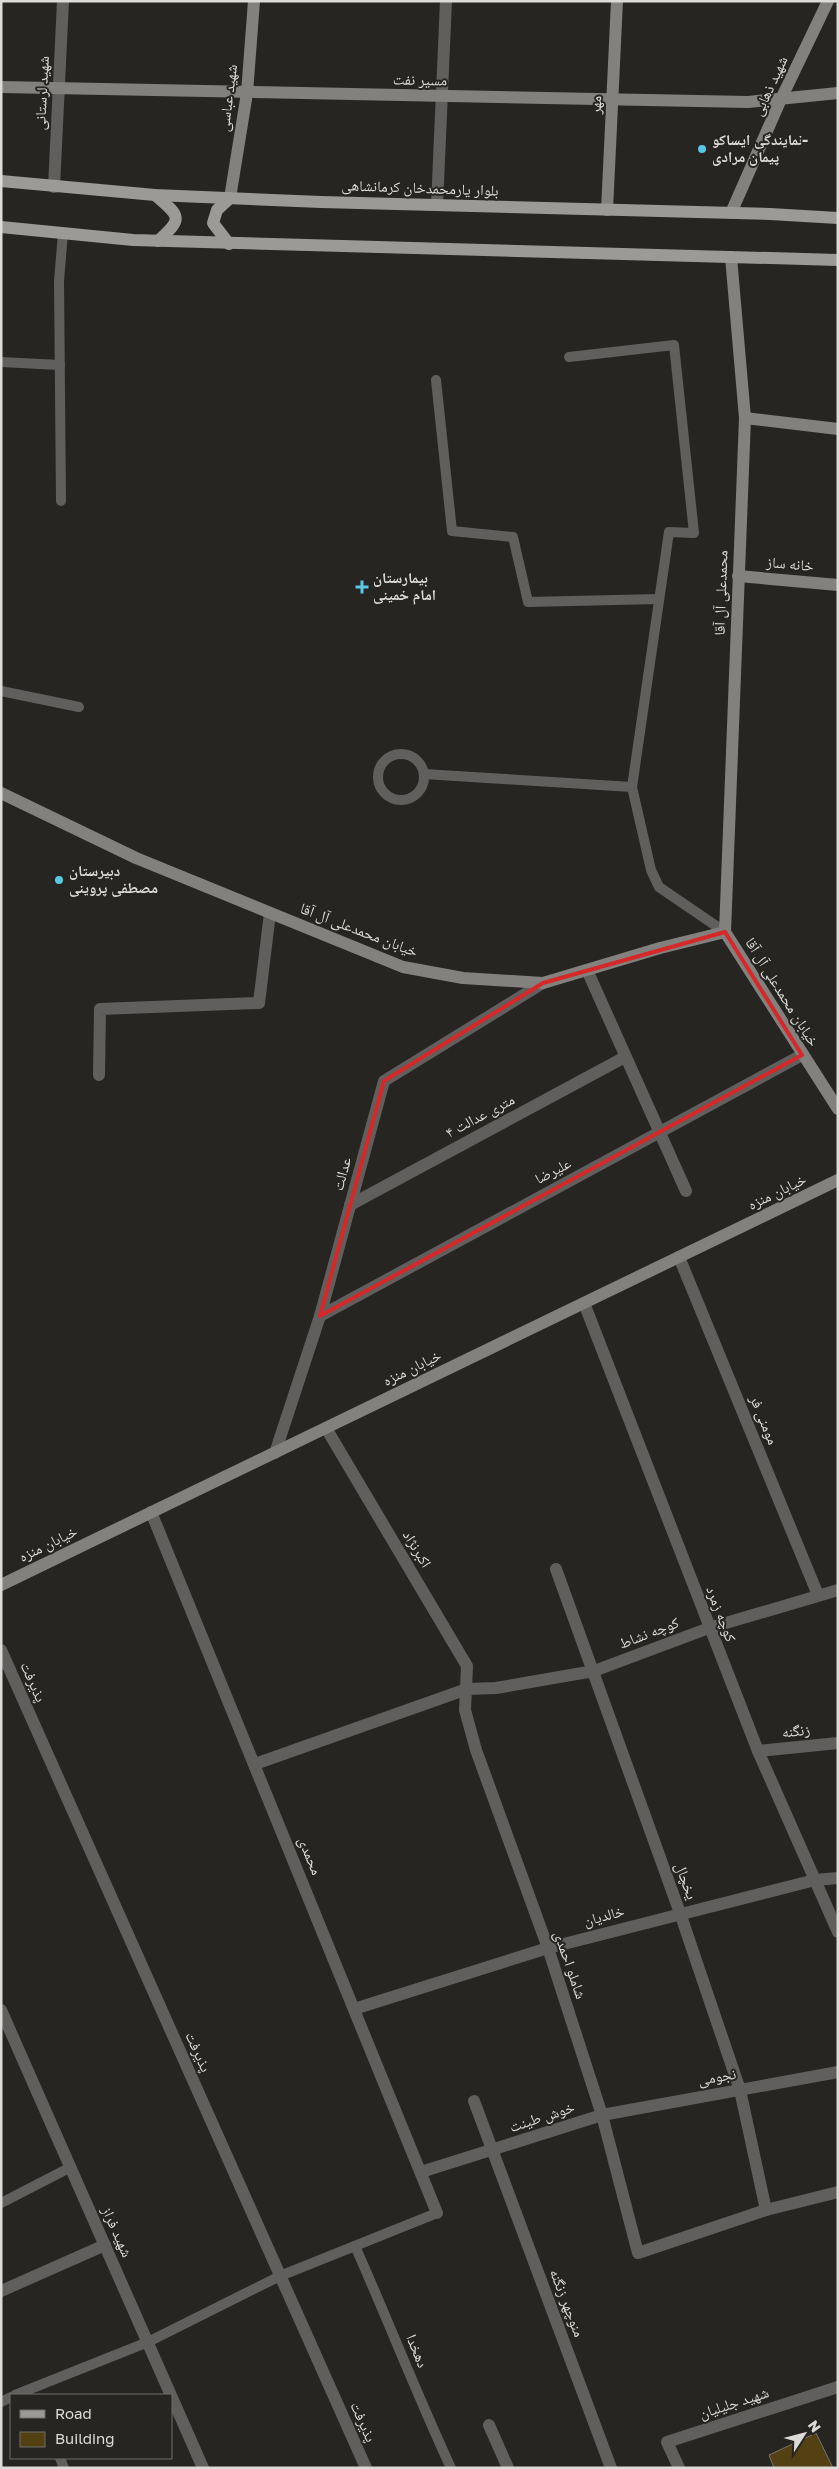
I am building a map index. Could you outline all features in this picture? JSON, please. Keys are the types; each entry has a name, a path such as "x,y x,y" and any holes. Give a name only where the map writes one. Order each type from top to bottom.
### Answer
{"main road":[{"name":"بلوار یارمحمدخان کرمانشاهی","path":"1,181 155,195 838,218"},
{"path":"155,195 171,208 176,222 174,227 158,241"},
{"path":"229,244 213,223 217,210 230,198"},
{"path":"1,227 158,241 229,244 838,260"}],"street":[{"name":"شهید لرستانی","path":"54,187 63,1"},
{"name":"شهید عباسی","path":"230,198 247,93 254,1"},
{"path":"437,205 446,1"},
{"name":"مهر","path":"607,210 617,1"},
{"name":"شهید ذهابی","path":"731,213 781,99 828,1"},
{"name":"مسیر نفت","path":"1,87 748,102 838,93"},
{"name":"محمدعلی آل آقا","path":"725,932 744,418 731,257"},
{"path":"744,418 838,429"},
{"name":"خانه ساز","path":"738,576 838,585"},
{"name":"خیابان محمدعلی آل آقا","path":"1,793 136,858 403,967 463,978 543,982 660,948 725,932 838,1109"},
{"path":"99,1075 100,1009 259,1003 270,913"},
{"path":"587,970 658,1133 686,1192"},
{"name":"عدالت","path":"275,1453 320,1316 384,1081 543,982"},
{"name":"علیرضا","path":"320,1316 802,1055"},
{"name":"۴ متری عدالت","path":"350,1204 625,1056"},
{"name":"خیابان منزه","path":"1,1585 838,1180"},
{"name":"مومنی فر","path":"679,1257 818,1595"},
{"name":"کوچه زمرد","path":"584,1303 758,1752 838,1932"},
{"name":"اکبرنژاد","path":"326,1428 467,1666 467,1689"},
{"name":"محمدی","path":"151,1512 437,2213"},
{"name":"یخچال","path":"556,1569 680,1913 740,2090 766,2210"},
{"name":"کوچه نشاط","path":"255,1764 467,1689 496,1688 594,1671 709,1628 838,1590"},
{"name":"پذیرفت","path":"1,1650 366,2468"},
{"name":"شاملو احمدی","path":"467,1689 465,1710 476,1750 548,1948 602,2115 638,2253 766,2210"},
{"name":"زنگنه","path":"758,1752 838,1743"},
{"name":"خالدیان","path":"354,2009 548,1948 814,1880 838,1878"},
{"name":"شهید فراز","path":"1,2010 171,2394"},
{"name":"نجومی","path":"602,2115 838,2072"},
{"path":"474,2101 492,2150"},
{"name":"خوش طینت","path":"421,2172 602,2115"},
{"name":"منوچهر زنگنه","path":"492,2150 611,2468"},
{"path":"766,2210 838,2192"},
{"path":"1,2290 105,2245"},
{"name":"شهید جلیلیان","path":"679,2468 667,2442 838,2387"},
{"name":"شهید فراز","path":"172,2396 204,2468"},
{"path":"489,2425 508,2468"}],"lane":[{"path":"60,501 60,281 63,233"},
{"path":"568,357 674,345 694,533 668,532 632,787 651,870 659,887 725,932"},
{"path":"1,362 60,365"},
{"path":"436,380 452,531 513,537 528,602 659,599"},
{"path":"1,691 79,707"},
{"path":"402,753 416,760 424,774 421,790 408,799 392,798 380,787 378,780 381,764 386,758 402,753"},
{"path":"424,774 632,787"},
{"path":"1,2203 71,2167"},
{"path":"30,2392 148,2342 280,2276 437,2213"},
{"name":"دهخدا","path":"355,2246 407,2364 418,2396 451,2468"}],"highlighted area":[{"path":"725,932 802,1055 320,1316 384,1081 543,983"}],"building":[{"path":"816,2433 833,2468 774,2468 769,2455"}],"place":[{"name":"نمایندگی ایساکو- پیمان مرادی","path":"702,149"},
{"name":"بیمارستان امام خمینی","path":"362,587"},
{"name":"دبیرستان مصطفی پروینی","path":"59,880"}]}
